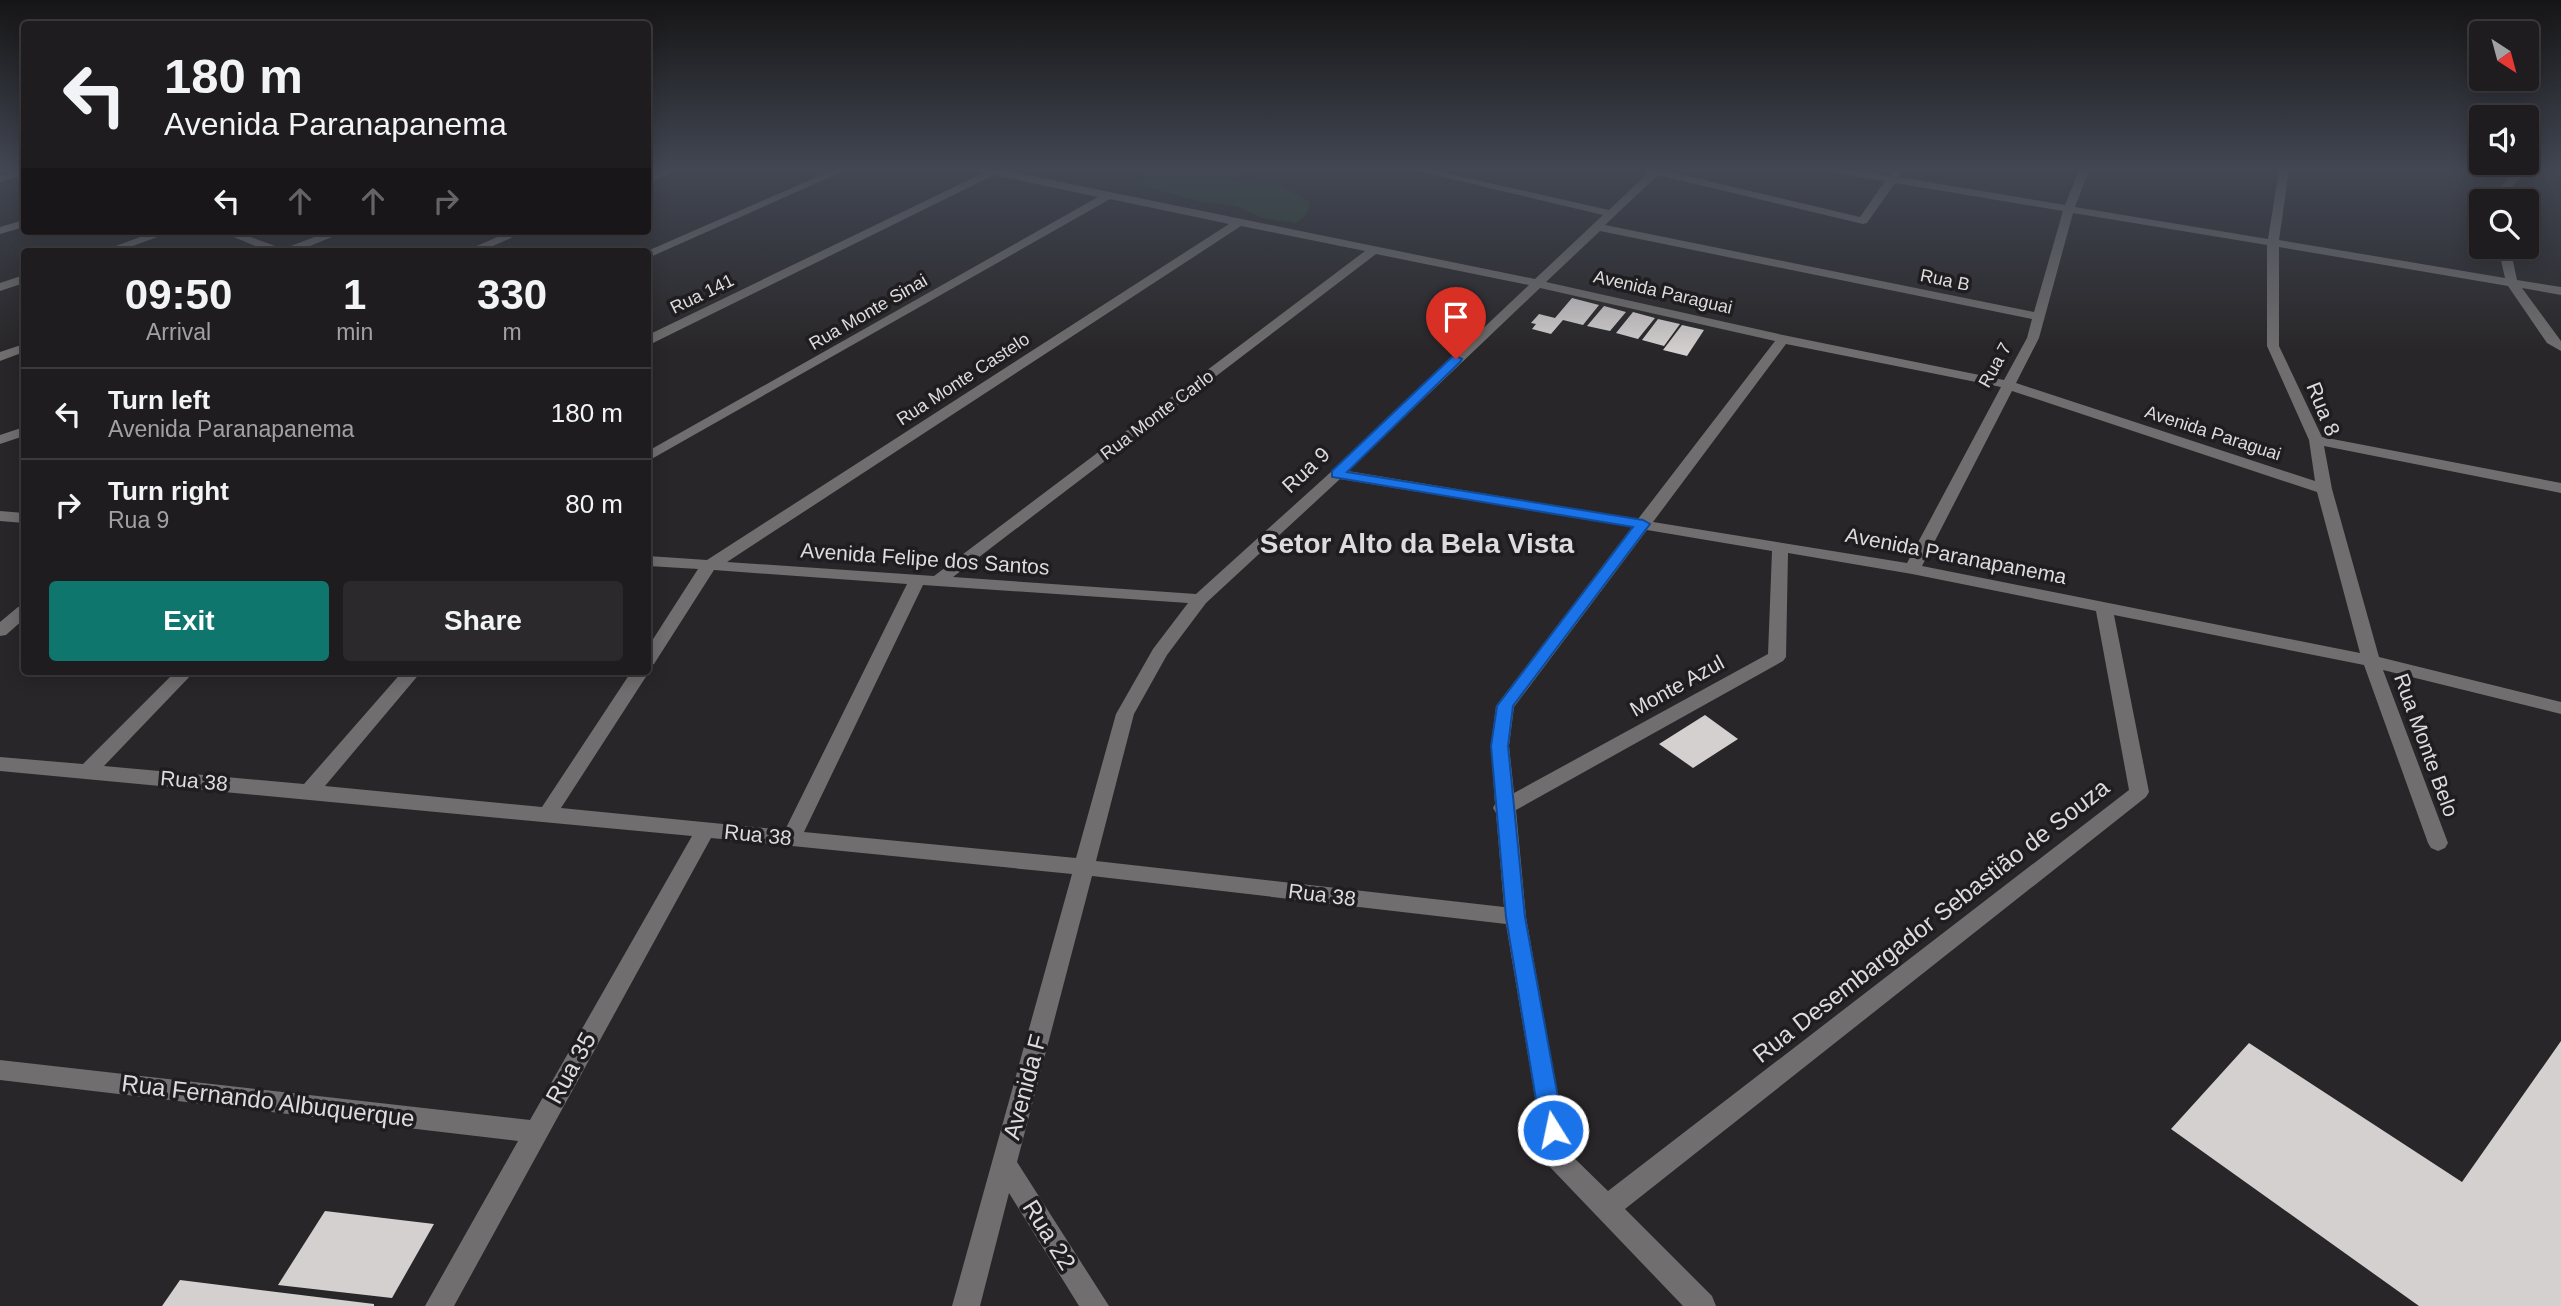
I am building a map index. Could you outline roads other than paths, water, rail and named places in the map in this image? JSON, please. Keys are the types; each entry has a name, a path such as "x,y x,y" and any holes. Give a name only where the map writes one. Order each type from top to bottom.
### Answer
{"street":[{"path":"651,254 703,231"},
{"name":"Rua 141","path":"651,339 869,231"},
{"name":"Rua Monte Sinai","path":"651,455 1046,231"},
{"name":"Rua Monte Castelo","path":"708,567 1226,231"},
{"name":"Avenida Paraguai","path":"1278,231 1536,283 1783,339 2006,384 2324,489"},
{"name":"Rua 9","path":"1084,867 1125,714 1159,653 1200,599 1594,231"},
{"name":"Rua B","path":"1617,231 2039,317"},
{"name":"Rua 7","path":"1912,569 2006,384 2033,338 2063,231"},
{"path":"2201,231 2561,291"},
{"name":"Rua 8","path":"2275,231 2273,346 2316,440 2324,489 2371,661"},
{"path":"117,248 156,235"},
{"path":"236,235 272,248"},
{"path":"294,248 330,235"},
{"path":"479,248 511,235"},
{"name":"Rua Monte Carlo","path":"940,579 1374,250"},
{"path":"2507,259 2512,283 2552,340 2561,347"},
{"path":"0,287 21,280"},
{"path":"1702,1306 1557,1157 1515,917 1503,808 1500,746 1505,706 1783,339"},
{"path":"0,357 21,349"},
{"path":"0,440 21,432"},
{"path":"2316,440 2561,488"},
{"name":"Avenida Paranapanema","path":"1336,474 1912,569 2371,661 2561,708"},
{"path":"0,516 21,518"},
{"name":"Monte Azul","path":"1503,808 1777,657 1780,547"},
{"name":"Avenida Felipe dos Santos","path":"651,561 708,567 940,579 1200,599"},
{"path":"651,655 708,567"},
{"path":"791,838 918,578"},
{"name":"Rua Desembargador Sebastião de Souza","path":"1606,1208 2139,792 2104,607"},
{"path":"0,631 21,614"},
{"name":"Rua Monte Belo","path":"2371,661 2438,843"},
{"path":"87,772 182,675"},
{"path":"309,791 409,675"},
{"path":"547,814 638,675"},
{"name":"Rua 38","path":"0,764 309,791 1084,867 1515,917"},
{"name":"Rua 35","path":"439,1306 705,830"},
{"name":"Avenida F","path":"966,1306 1084,867"},
{"name":"Rua Fernando Albuquerque","path":"0,1070 536,1132"},
{"name":"Rua 22","path":"1004,1163 1095,1306"}],"district":[{"name":"Setor Alto da Bela Vista","path":"1417,543"}]}
